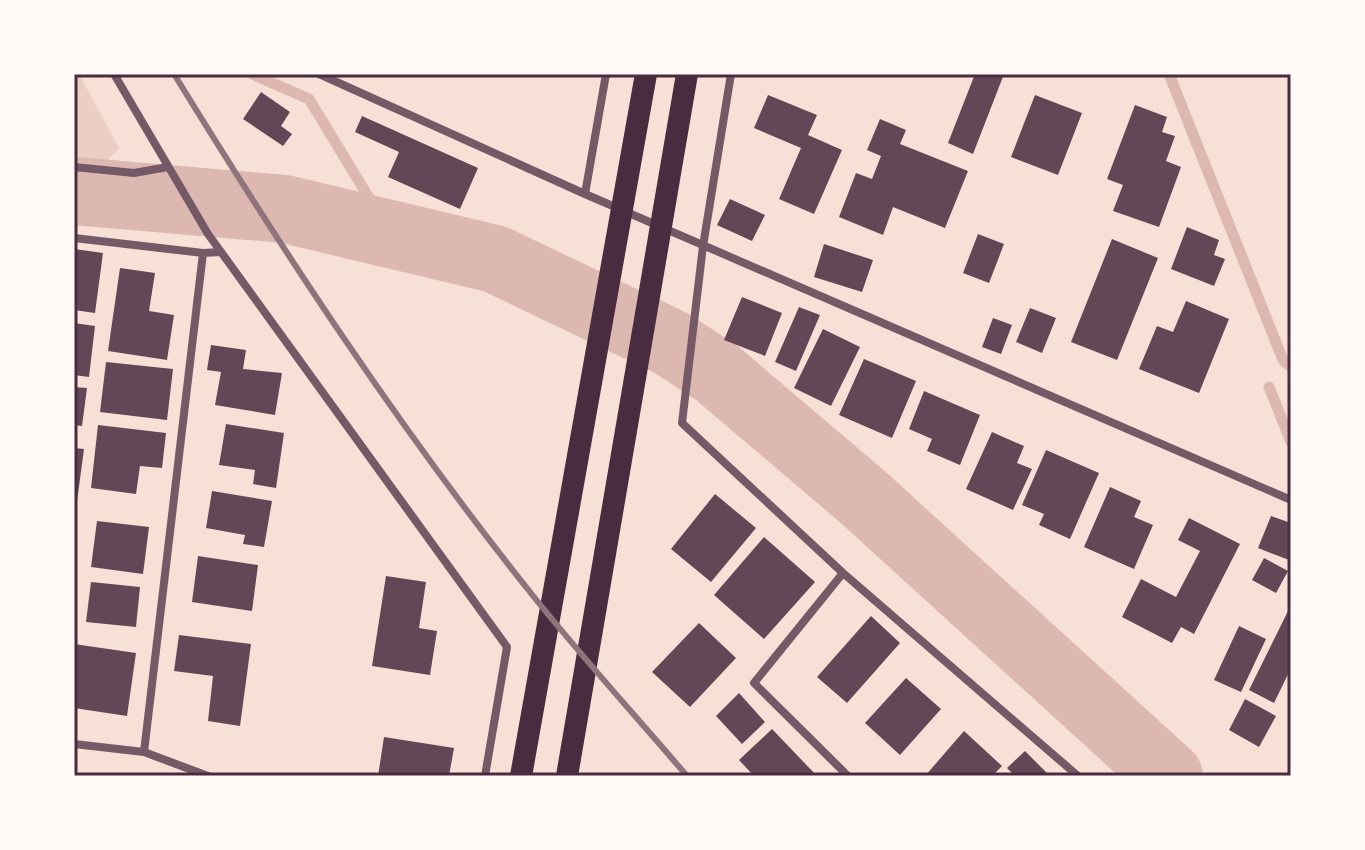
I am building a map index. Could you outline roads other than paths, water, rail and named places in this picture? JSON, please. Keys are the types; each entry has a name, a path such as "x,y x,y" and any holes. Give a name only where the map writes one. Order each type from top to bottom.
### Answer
{"highway":[{"path":"521,776 646,74"},
{"path":"567,776 687,74"}],"street":[{"path":"114,74 208,234 507,647 485,776"},
{"path":"319,74 703,246 1291,500"},
{"path":"585,194 606,74"},
{"path":"731,74 703,246 682,423 843,573 1078,776"},
{"path":"74,167 134,173 168,167"},
{"path":"74,238 203,253 221,252"},
{"path":"144,752 203,253"},
{"path":"843,573 754,683 848,776"},
{"path":"74,744 144,752 208,776"}],"waterway":[{"path":"252,74 309,99 391,234"},
{"path":"1169,74 1283,360 1291,367"},
{"path":"74,191 285,209 495,259 671,343 717,373 865,499 1169,776"},
{"path":"1269,387 1291,442"}],"railway":[{"path":"174,74 300,273 435,467 549,615 687,776"}]}
